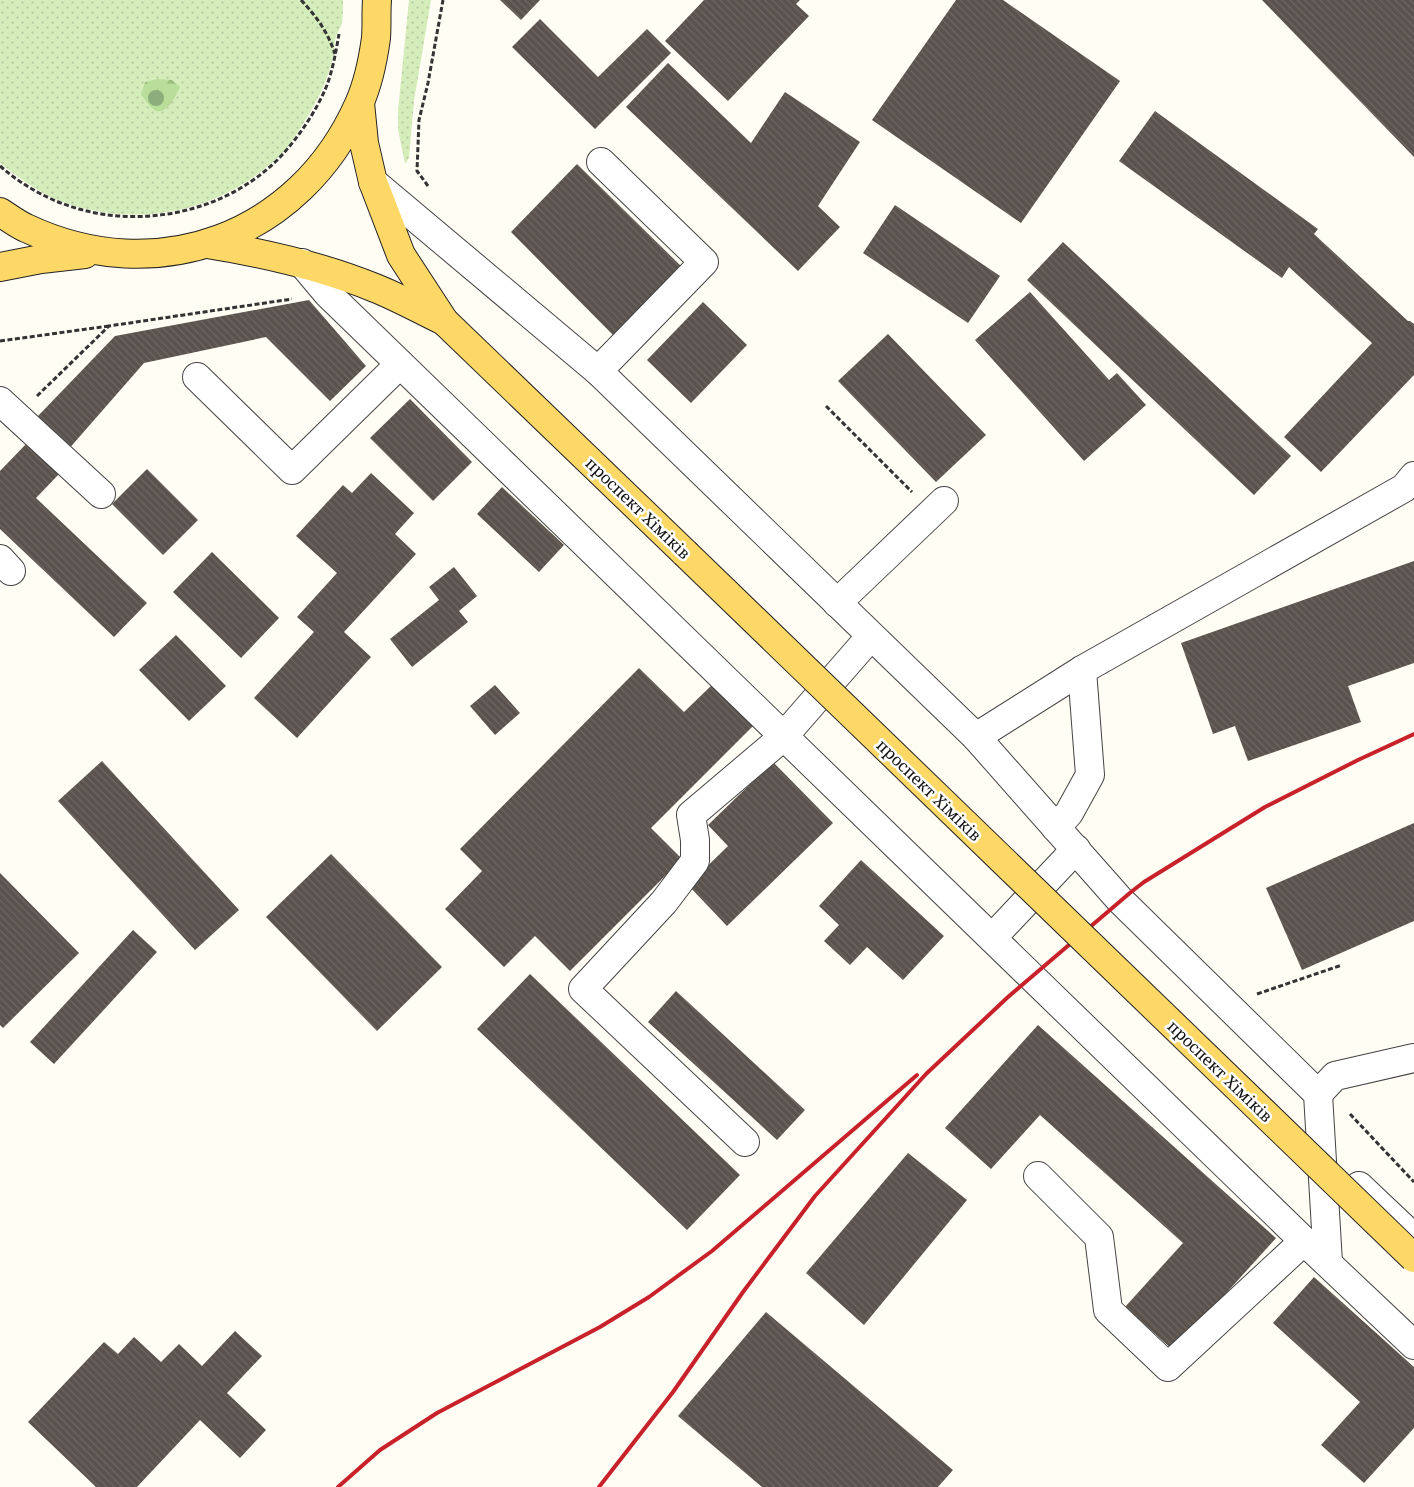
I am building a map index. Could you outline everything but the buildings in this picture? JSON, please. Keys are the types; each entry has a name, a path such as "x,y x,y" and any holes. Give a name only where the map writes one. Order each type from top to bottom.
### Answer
{"main road":[{"path":"0,212 24,228 63,243 104,252 139,255 174,252 207,244 247,227 283,204 314,175 340,141 360,103 370,70 376,37 377,1"},
{"path":"360,103 364,143 373,182 401,255 444,321"},
{"path":"207,244 255,251 302,263 374,288 444,321"},
{"path":"0,268 41,259 104,252"},
{"name":"проспект Хіміків","path":"444,321 1414,1258"}],"street":[{"path":"598,371 704,262 601,162"},
{"path":"373,182 598,371 976,737 1120,900 1318,1094 1328,1263"},
{"path":"302,263 328,294 783,737 1414,1345"},
{"path":"197,377 292,470 400,364"},
{"path":"8,409 101,494"},
{"path":"976,737 1082,670 1404,488 1414,476"},
{"path":"837,603 938,507"},
{"path":"745,1142 583,989 664,902 694,861 695,840 692,815 783,737 871,636"},
{"path":"1056,828 1069,813 1090,775 1082,670"},
{"path":"992,938 1076,850"},
{"path":"1318,1094 1335,1076 1414,1058"},
{"path":"1321,1151 1414,1238"},
{"path":"1038,1176 1099,1237 1108,1310 1168,1367 1304,1241"}],"path":[{"path":"301,0 322,24 335,54"},
{"path":"0,166 34,190 56,201 107,215 158,216 186,211 211,203 236,192 266,171 282,155 300,132 315,110 327,85 339,34"},
{"path":"0,341 328,294"},
{"path":"8,409 109,326"},
{"path":"826,406 938,507"},
{"path":"1250,996 1342,965"}],"green space":[{"path":"0,0 343,0 343,12 342,23 336,36 332,61 322,89 298,133 278,157 256,175 233,190 209,201 183,209 130,215 102,212 64,203 35,188 0,163"},
{"path":"409,0 431,0 414,101 409,158 405,164 398,129 398,111"},
{"path":"157,79 172,80 180,87 169,105 161,111 156,111 152,108 141,95 145,82"}],"railway":[{"path":"599,1487 673,1392 743,1292 815,1196 926,1074 1008,997 1144,882 1265,807 1414,734"},
{"path":"338,1487 380,1450 437,1413 600,1327 649,1297 712,1251 917,1075"}]}
